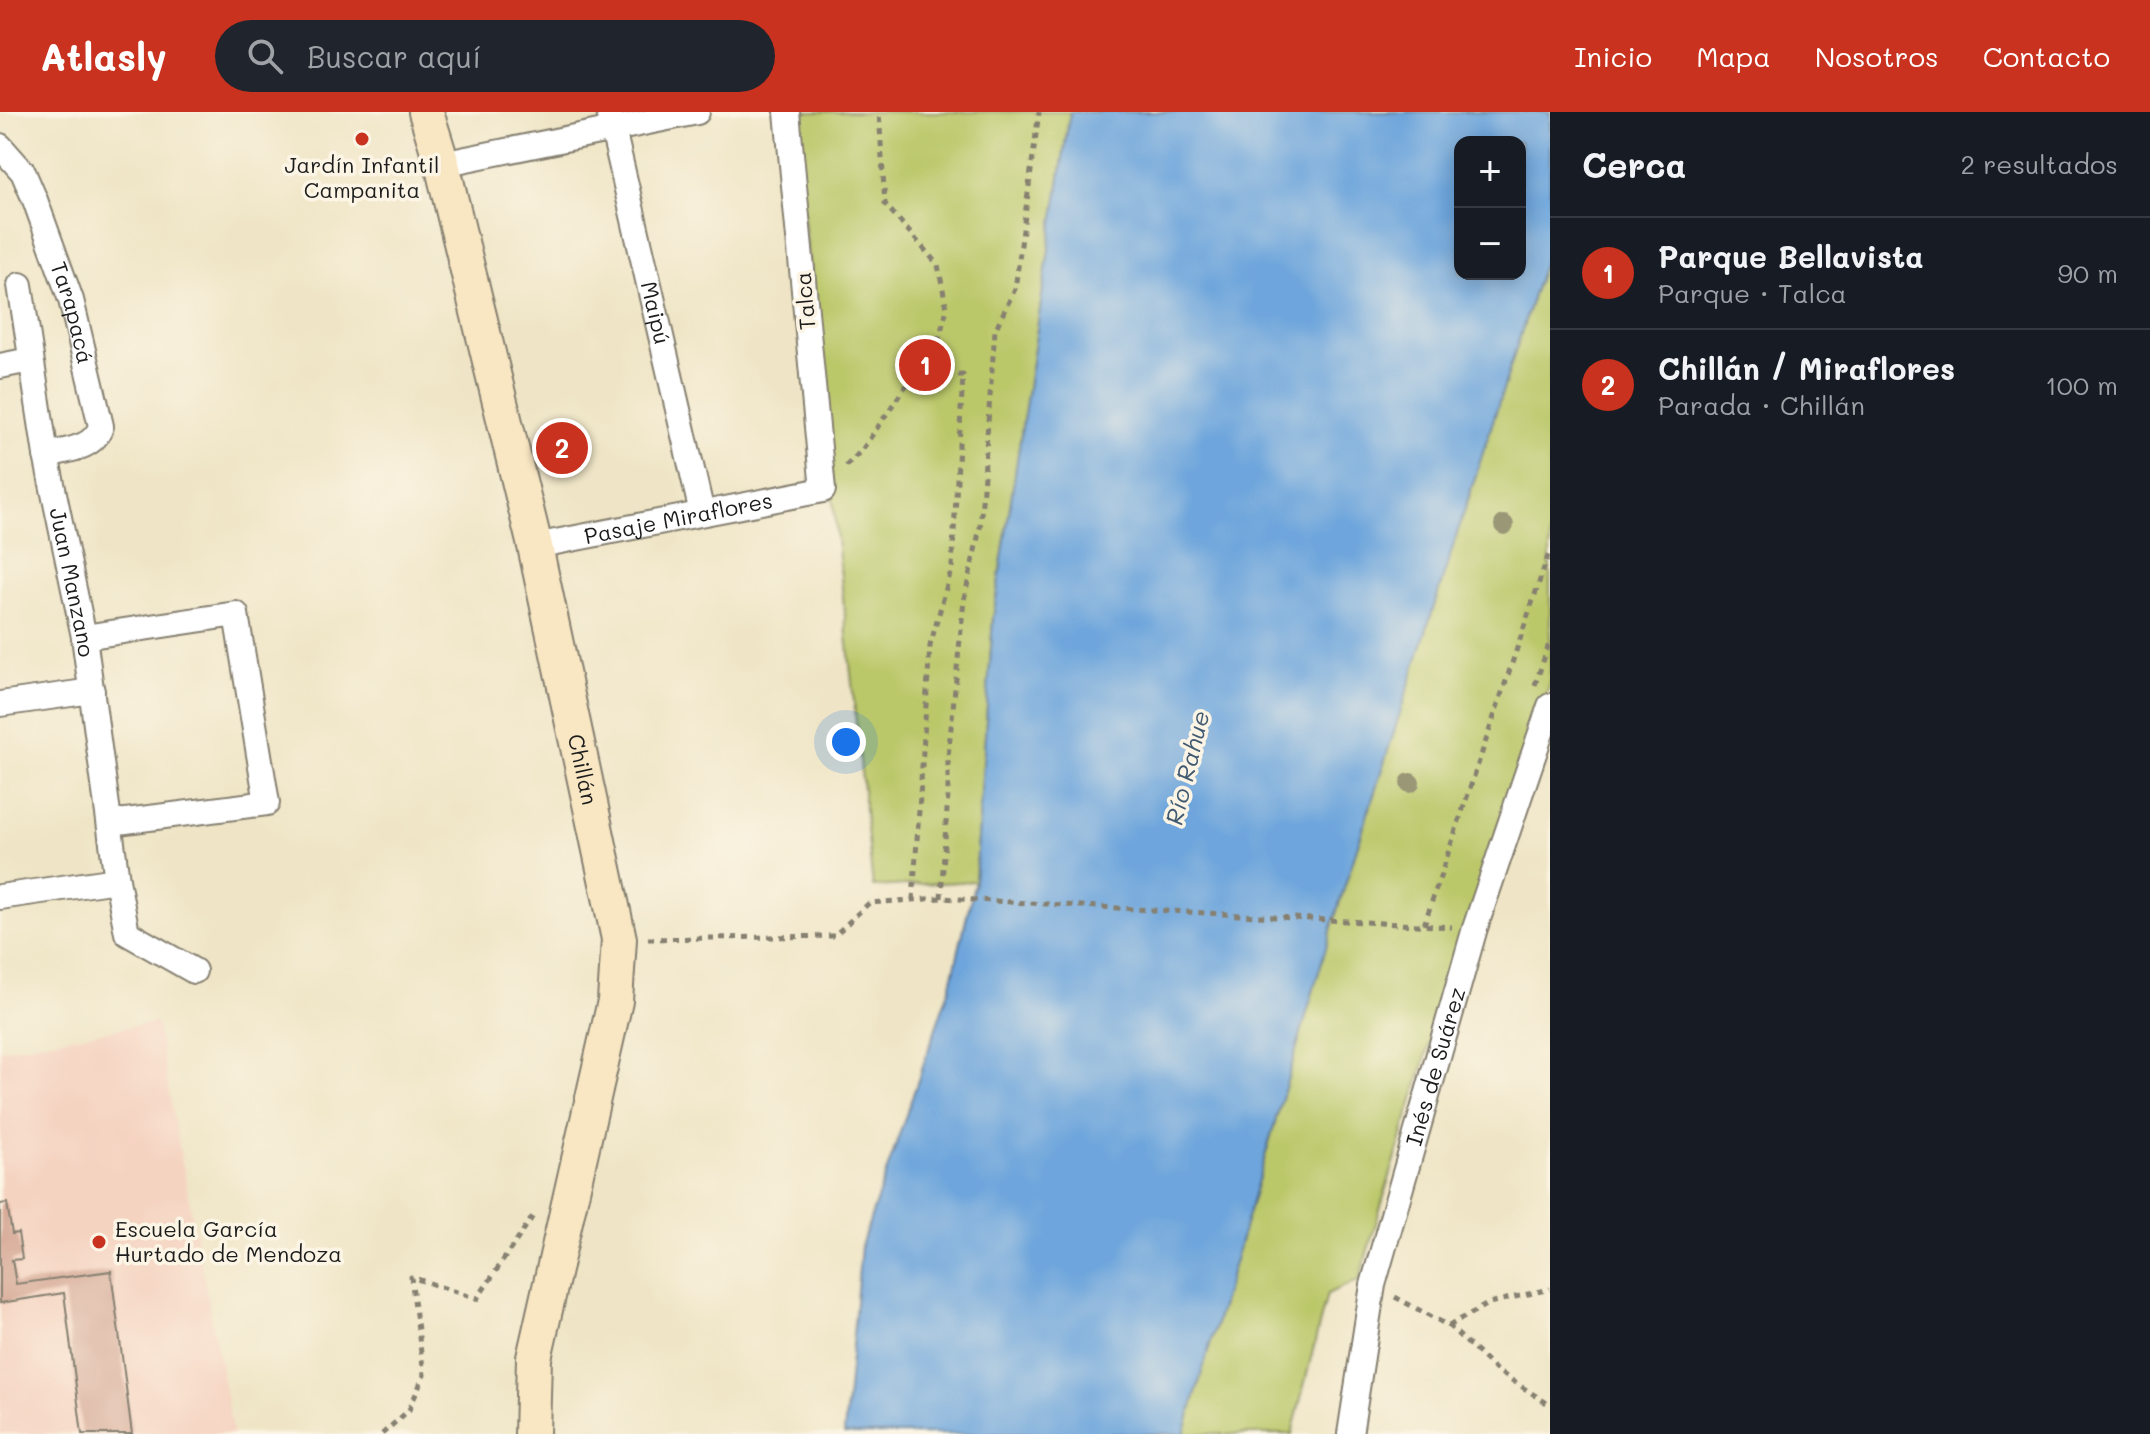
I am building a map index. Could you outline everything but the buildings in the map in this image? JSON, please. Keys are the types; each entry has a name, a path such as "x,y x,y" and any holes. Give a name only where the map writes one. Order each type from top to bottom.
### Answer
{"street":[{"name":"Chillán","path":"426,112 442,164 535,546 619,939 615,1001 534,1358 532,1434"},
{"path":"442,164 611,120 697,112"},
{"name":"Talca","path":"787,112 823,490"},
{"name":"Maipú","path":"611,120 702,513"},
{"name":"Tarapacá","path":"0,146 23,172 35,200 71,300 101,426 99,433 85,445 46,455"},
{"name":"Juan Manzano","path":"20,285 46,455 84,637 127,933 194,971"},
{"path":"0,366 30,360"},
{"name":"Pasaje Miraflores","path":"535,546 823,490"},
{"path":"84,637 236,614 267,803 110,823"},
{"path":"0,704 92,691"},
{"name":"Inés de Suárez","path":"1350,1434 1373,1285 1475,928 1550,706"},
{"path":"0,897 117,880"}],"path":[{"path":"823,490 862,450 937,346 947,309 938,265 885,204 879,112"},
{"path":"941,898 948,757 964,600 980,528 995,330 1015,289 1039,112"},
{"path":"913,900 930,646 952,567 963,375 915,375"},
{"path":"1424,925 1550,550"},
{"path":"619,939 834,936 869,903 941,898 1475,928"},
{"path":"382,1434 409,1410 424,1375 411,1277 477,1299 542,1205"},
{"path":"1373,1285 1449,1326 1496,1370 1550,1405"},
{"path":"1449,1326 1489,1303 1550,1289"}],"shaded area":[{"name":"Escuela García Hurtado de Mendoza","path":"156,1022 233,1434 0,1434 0,1050"}],"green space":[{"path":"793,112 1070,112 993,618 975,881 873,887"},
{"path":"1550,242 1550,684 1459,946 1359,1280 1327,1294 1292,1434 1184,1434 1334,920"}],"water":[{"name":"Río Rahue","path":"1070,112 1550,112 1550,242 1334,920 1184,1434 844,1434 861,1246 951,984 975,881 993,618"}],"place":[{"name":"Jardín Infantil Campanita","path":"362,139"},
{"name":"Parque Bellavista","path":"925,365"},
{"name":"Chillán / Miraflores","path":"562,448"},
{"name":"Escuela García Hurtado de Mendoza","path":"99,1242"}]}
